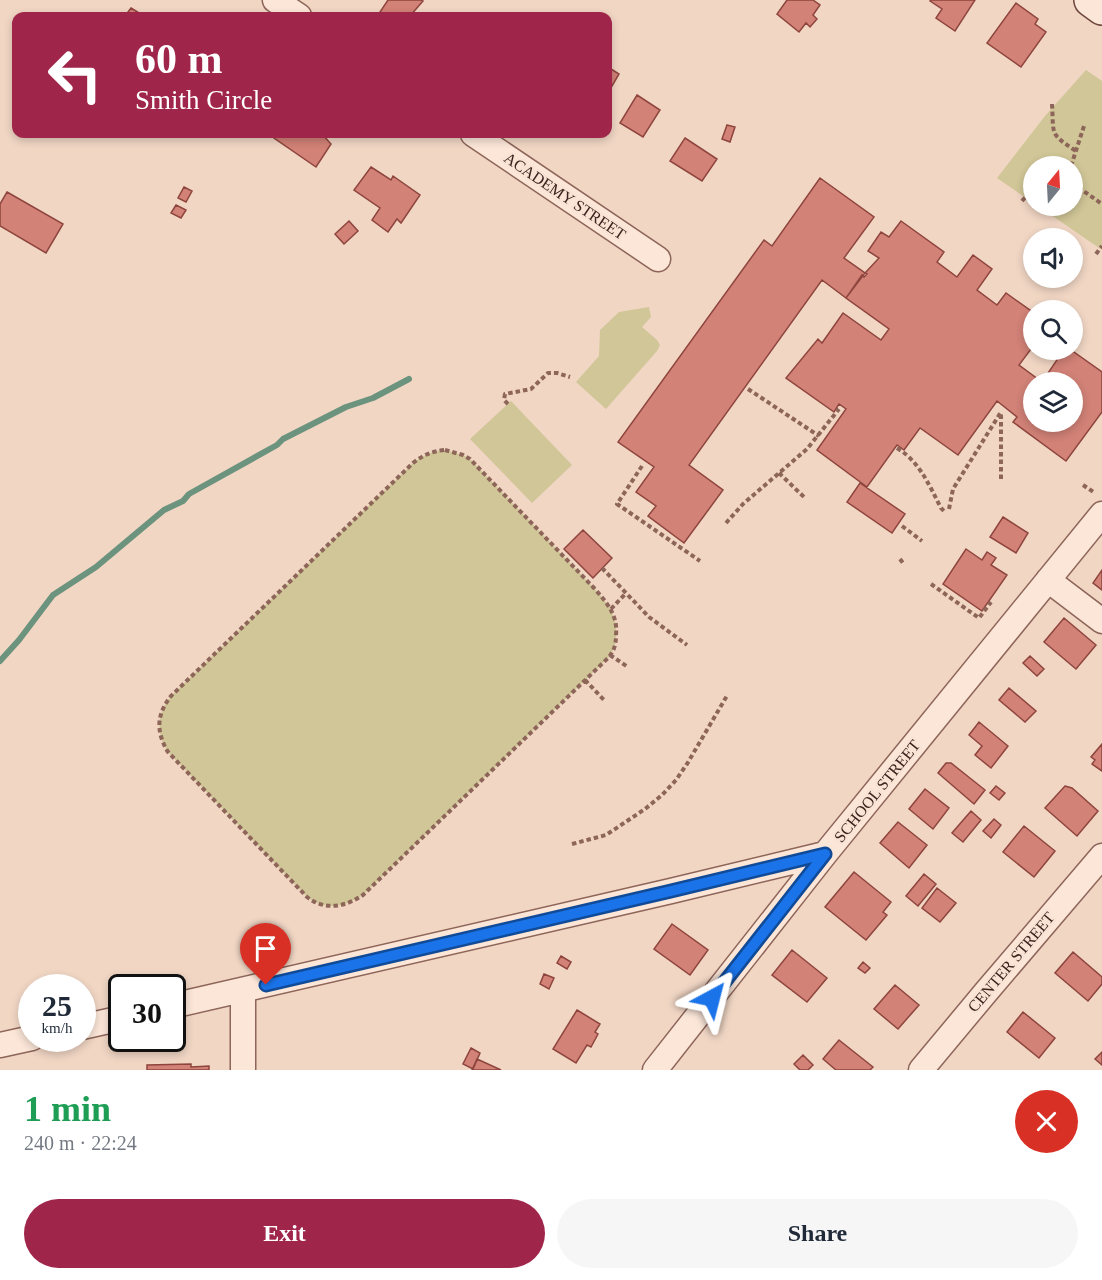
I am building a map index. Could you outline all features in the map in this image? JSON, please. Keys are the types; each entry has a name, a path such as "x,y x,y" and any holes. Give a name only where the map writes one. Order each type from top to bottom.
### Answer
{"main road":[{"path":"1091,0 1102,8"}],"street":[{"path":"275,0 293,12"},
{"name":"ACADEMY STREET","path":"478,138 658,259"},
{"name":"SCHOOL STREET","path":"655,1070 825,854 1102,514"},
{"path":"1048,580 1102,621"},
{"path":"186,1003 825,854"},
{"name":"CENTER STREET","path":"921,1070 1102,855"},
{"path":"243,990 243,1070"},
{"path":"0,1045 18,1041"}],"path":[{"path":"1052,104 1053,133 1076,151"},
{"path":"1074,156 1084,126"},
{"path":"1083,191 1102,204"},
{"path":"1096,254 1102,246"},
{"path":"508,404 504,400 505,394 531,389 548,373 570,377"},
{"path":"748,389 819,435"},
{"path":"726,523 743,504 807,449 839,409"},
{"path":"897,448 908,455 920,469 941,508 947,511 953,489 1001,412 1001,479"},
{"path":"445,450 470,459 594,588 611,609 616,620 616,644 610,655 363,896 338,906 321,905 307,897 176,762 168,752 160,734 161,714 171,696 413,463 421,456 435,451 445,450"},
{"path":"642,466 617,504 700,561"},
{"path":"779,473 804,497"},
{"path":"902,526 922,541"},
{"path":"602,568 649,617 687,645"},
{"path":"931,584 979,618 991,602"},
{"path":"611,609 626,593"},
{"path":"610,655 628,667"},
{"path":"585,680 605,701"},
{"path":"572,844 606,835 662,795 687,764 728,694"}],"shaded area":[{"path":"1086,70 1102,81 1102,250 1083,237 1083,228 1070,228 1053,216 1083,216 1083,156 1023,156 1023,196 997,178 1045,116"},
{"path":"649,307 651,317 642,327 660,345 606,409 576,382 599,356 600,330 619,312"},
{"path":"511,401 572,465 532,503 470,439"},
{"path":"445,450 470,459 594,588 613,615 616,628 615,645 608,658 363,895 342,905 328,906 307,897 168,752 161,737 160,717 171,696 413,463 428,454"}],"building":[{"path":"388,0 423,1 413,12 380,12"},
{"path":"787,0 813,0 820,5 813,15 817,19 810,27 806,23 799,32 777,14"},
{"path":"931,0 975,0 955,31 936,18 942,9"},
{"path":"1016,3 1038,19 1035,24 1046,32 1021,67 987,43"},
{"path":"612,70 619,74 612,86"},
{"path":"637,95 660,110 643,137 620,123"},
{"path":"727,125 735,127 730,142 722,139"},
{"path":"274,138 326,138 331,144 316,167"},
{"path":"685,138 717,159 702,181 670,161"},
{"path":"371,167 391,180 393,176 420,195 401,223 397,219 388,232 372,220 380,208 354,190"},
{"path":"820,178 874,217 844,258 865,273 846,298 822,280 689,465 723,490 684,543 648,516 656,506 636,492 654,467 618,442 764,240 772,246"},
{"path":"184,187 192,191 186,202 178,198"},
{"path":"7,192 63,224 46,253 0,226 0,204"},
{"path":"176,205 186,210 181,218 171,213"},
{"path":"349,221 358,231 344,244 335,234"},
{"path":"901,221 944,252 937,262 957,277 973,255 992,269 977,290 997,305 1006,293 1023,305 1023,360 1019,365 1028,372 1023,372 1023,429 1013,422 1017,417 997,401 958,455 920,428 904,450 897,445 867,487 817,450 846,409 839,404 834,412 786,378 818,339 822,343 843,313 881,340 889,329 846,298 862,275 864,277 879,258 868,251 881,232 889,237"},
{"path":"1083,359 1102,372 1102,412 1066,461 1027,432 1083,432 1083,372 1049,372 1057,360"},
{"path":"860,483 905,514 892,533 847,502"},
{"path":"1003,517 1028,533 1016,553 990,537"},
{"path":"583,530 612,558 593,578 564,549"},
{"path":"966,549 982,560 987,552 996,558 991,565 1007,575 982,611 943,584"},
{"path":"1102,570 1102,590 1093,583"},
{"path":"1064,618 1096,645 1076,669 1044,642"},
{"path":"1030,656 1044,669 1037,676 1023,663"},
{"path":"1009,688 1036,711 1025,722 999,700"},
{"path":"979,722 1008,746 991,768 975,755 982,746 969,735"},
{"path":"1102,744 1102,771 1092,764 1095,760 1091,757"},
{"path":"946,763 951,763 985,790 974,804 938,773"},
{"path":"996,786 1005,793 999,800 990,793"},
{"path":"1065,786 1072,788 1098,811 1077,836 1045,808"},
{"path":"925,789 949,808 933,829 909,809"},
{"path":"971,811 981,820 963,842 952,833"},
{"path":"994,819 1001,825 991,838 983,831"},
{"path":"898,822 927,845 909,868 880,843"},
{"path":"1024,826 1055,851 1034,877 1003,852"},
{"path":"854,872 891,902 883,912 887,915 866,940 825,907"},
{"path":"924,874 936,884 918,906 906,896"},
{"path":"937,888 956,903 940,922 922,908"},
{"path":"672,924 708,950 690,975 654,949"},
{"path":"792,950 827,978 807,1002 772,975"},
{"path":"1073,952 1102,977 1102,984 1088,1001 1055,973"},
{"path":"561,956 571,962 567,969 557,963"},
{"path":"863,962 870,968 865,973 858,968"},
{"path":"544,974 554,978 549,989 540,984"},
{"path":"895,985 919,1005 898,1029 874,1009"},
{"path":"577,1010 600,1024 591,1047 587,1045 576,1063 553,1049"},
{"path":"1023,1012 1055,1038 1039,1058 1007,1032"},
{"path":"839,1040 873,1067 870,1070 836,1070 823,1059"},
{"path":"471,1048 480,1053 473,1069 463,1064"},
{"path":"1102,1052 1102,1065 1095,1059"},
{"path":"803,1055 813,1065 808,1070 800,1070 794,1064"},
{"path":"477,1059 501,1070 472,1070"},
{"path":"191,1064 191,1067 209,1066 209,1070 147,1070 147,1065"}],"waterway":[{"path":"0,661 53,595 96,567 164,510 277,445 283,439 346,407 373,398 409,379"}],"route":[{"path":"266,985 825,854 712,998"}]}
